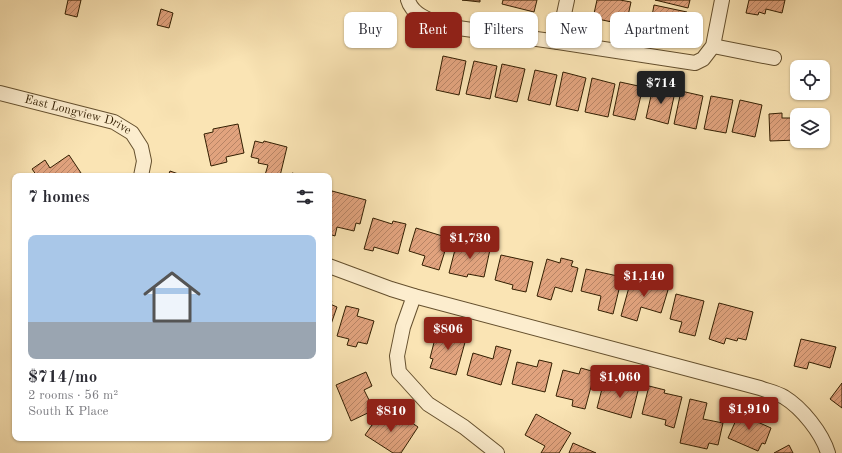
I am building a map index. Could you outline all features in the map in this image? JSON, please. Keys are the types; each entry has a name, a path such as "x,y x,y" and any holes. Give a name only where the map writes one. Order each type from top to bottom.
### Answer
{"street":[{"path":"408,0 408,3 419,15 444,26 546,40"},
{"path":"564,12 567,0"},
{"path":"597,48 695,63 703,59 713,46 722,0"},
{"path":"713,46 774,58"},
{"name":"East Longview Drive","path":"0,93 114,122 132,133 141,147 144,161 142,173"},
{"path":"332,267 414,296 760,388 784,397 809,418 828,453"},
{"path":"414,296 403,327 397,356 399,372 428,404 464,427 497,453"}],"building":[{"path":"68,0 81,0 77,17 65,14"},
{"path":"462,0 480,0 480,2"},
{"path":"503,0 537,0 534,12 502,4"},
{"path":"597,0 620,0 631,2 629,12 610,12 610,22 602,20 602,12 594,12"},
{"path":"655,0 690,0 688,8"},
{"path":"749,0 785,0 782,13 766,9 765,14 759,12 758,15 746,13"},
{"path":"654,5 687,12 653,12"},
{"path":"161,9 173,13 169,28 157,25"},
{"path":"443,56 466,61 459,95 436,90"},
{"path":"474,61 497,66 490,99 466,94"},
{"path":"502,64 525,69 517,102 495,97"},
{"path":"535,70 557,75 550,105 528,100"},
{"path":"563,72 586,78 578,111 556,106"},
{"path":"592,78 615,84 608,117 585,112"},
{"path":"620,82 643,87 635,120 613,115"},
{"path":"653,87 675,92 668,124 646,118"},
{"path":"681,91 703,96 696,129 674,124"},
{"path":"711,96 733,100 726,133 704,129"},
{"path":"740,100 762,105 755,137 732,132"},
{"path":"782,113 782,118 790,118 790,140 770,141 769,114"},
{"path":"238,124 244,153 226,157 227,162 211,166 204,134 213,132 213,129"},
{"path":"255,141 263,143 264,141 287,147 281,173 266,173 268,165 258,163 259,159 251,157"},
{"path":"69,155 81,173 35,173 32,169 45,160 50,168"},
{"path":"332,191 366,200 360,224 356,223 354,231 337,227 335,236 332,235"},
{"path":"373,218 392,224 393,221 406,224 398,254 374,247 373,251 364,249"},
{"path":"416,228 449,238 439,270 422,265 425,256 409,251"},
{"path":"457,242 481,247 482,243 491,245 484,277 468,274 467,277 449,273"},
{"path":"501,255 533,262 526,292 512,289 513,285 495,280"},
{"path":"561,258 573,261 571,266 578,268 572,292 555,287 551,300 537,296 547,259 560,263"},
{"path":"586,269 622,277 613,314 598,310 601,296 581,291"},
{"path":"643,276 661,281 659,287 668,290 661,313 641,307 637,321 621,316 631,280 641,282"},
{"path":"676,294 704,301 695,336 679,332 682,322 670,319"},
{"path":"719,303 753,312 746,340 738,338 737,341 726,338 724,344 709,339"},
{"path":"332,305 337,307 332,321"},
{"path":"346,306 359,309 357,316 374,321 367,344 358,342 356,347 347,345 349,339 337,336"},
{"path":"438,327 467,335 456,375 430,368 433,359 430,358"},
{"path":"801,339 836,347 830,368 809,362 807,369 794,366"},
{"path":"496,346 511,350 501,385 467,375 473,353 493,359"},
{"path":"539,360 552,363 545,392 512,384 517,362 537,367"},
{"path":"581,368 595,372 585,409 572,406 573,400 556,396 563,370 579,374"},
{"path":"366,372 372,386 364,390 374,410 351,421 336,385"},
{"path":"625,379 640,383 631,418 597,408 603,385 622,390"},
{"path":"842,383 842,408 830,399"},
{"path":"649,386 665,390 664,393 682,397 674,428 665,425 666,420 642,414"},
{"path":"690,399 707,403 703,419 723,423 718,445 709,443 707,449 680,443"},
{"path":"741,409 755,415 753,420 771,428 765,444 762,443 758,451 728,438"},
{"path":"381,412 400,425 405,418 418,427 401,453 393,453 365,435"},
{"path":"536,414 571,433 559,453 541,453 545,446 525,435"},
{"path":"573,443 596,453 569,453"},
{"path":"789,445 793,453 774,453"}]}
